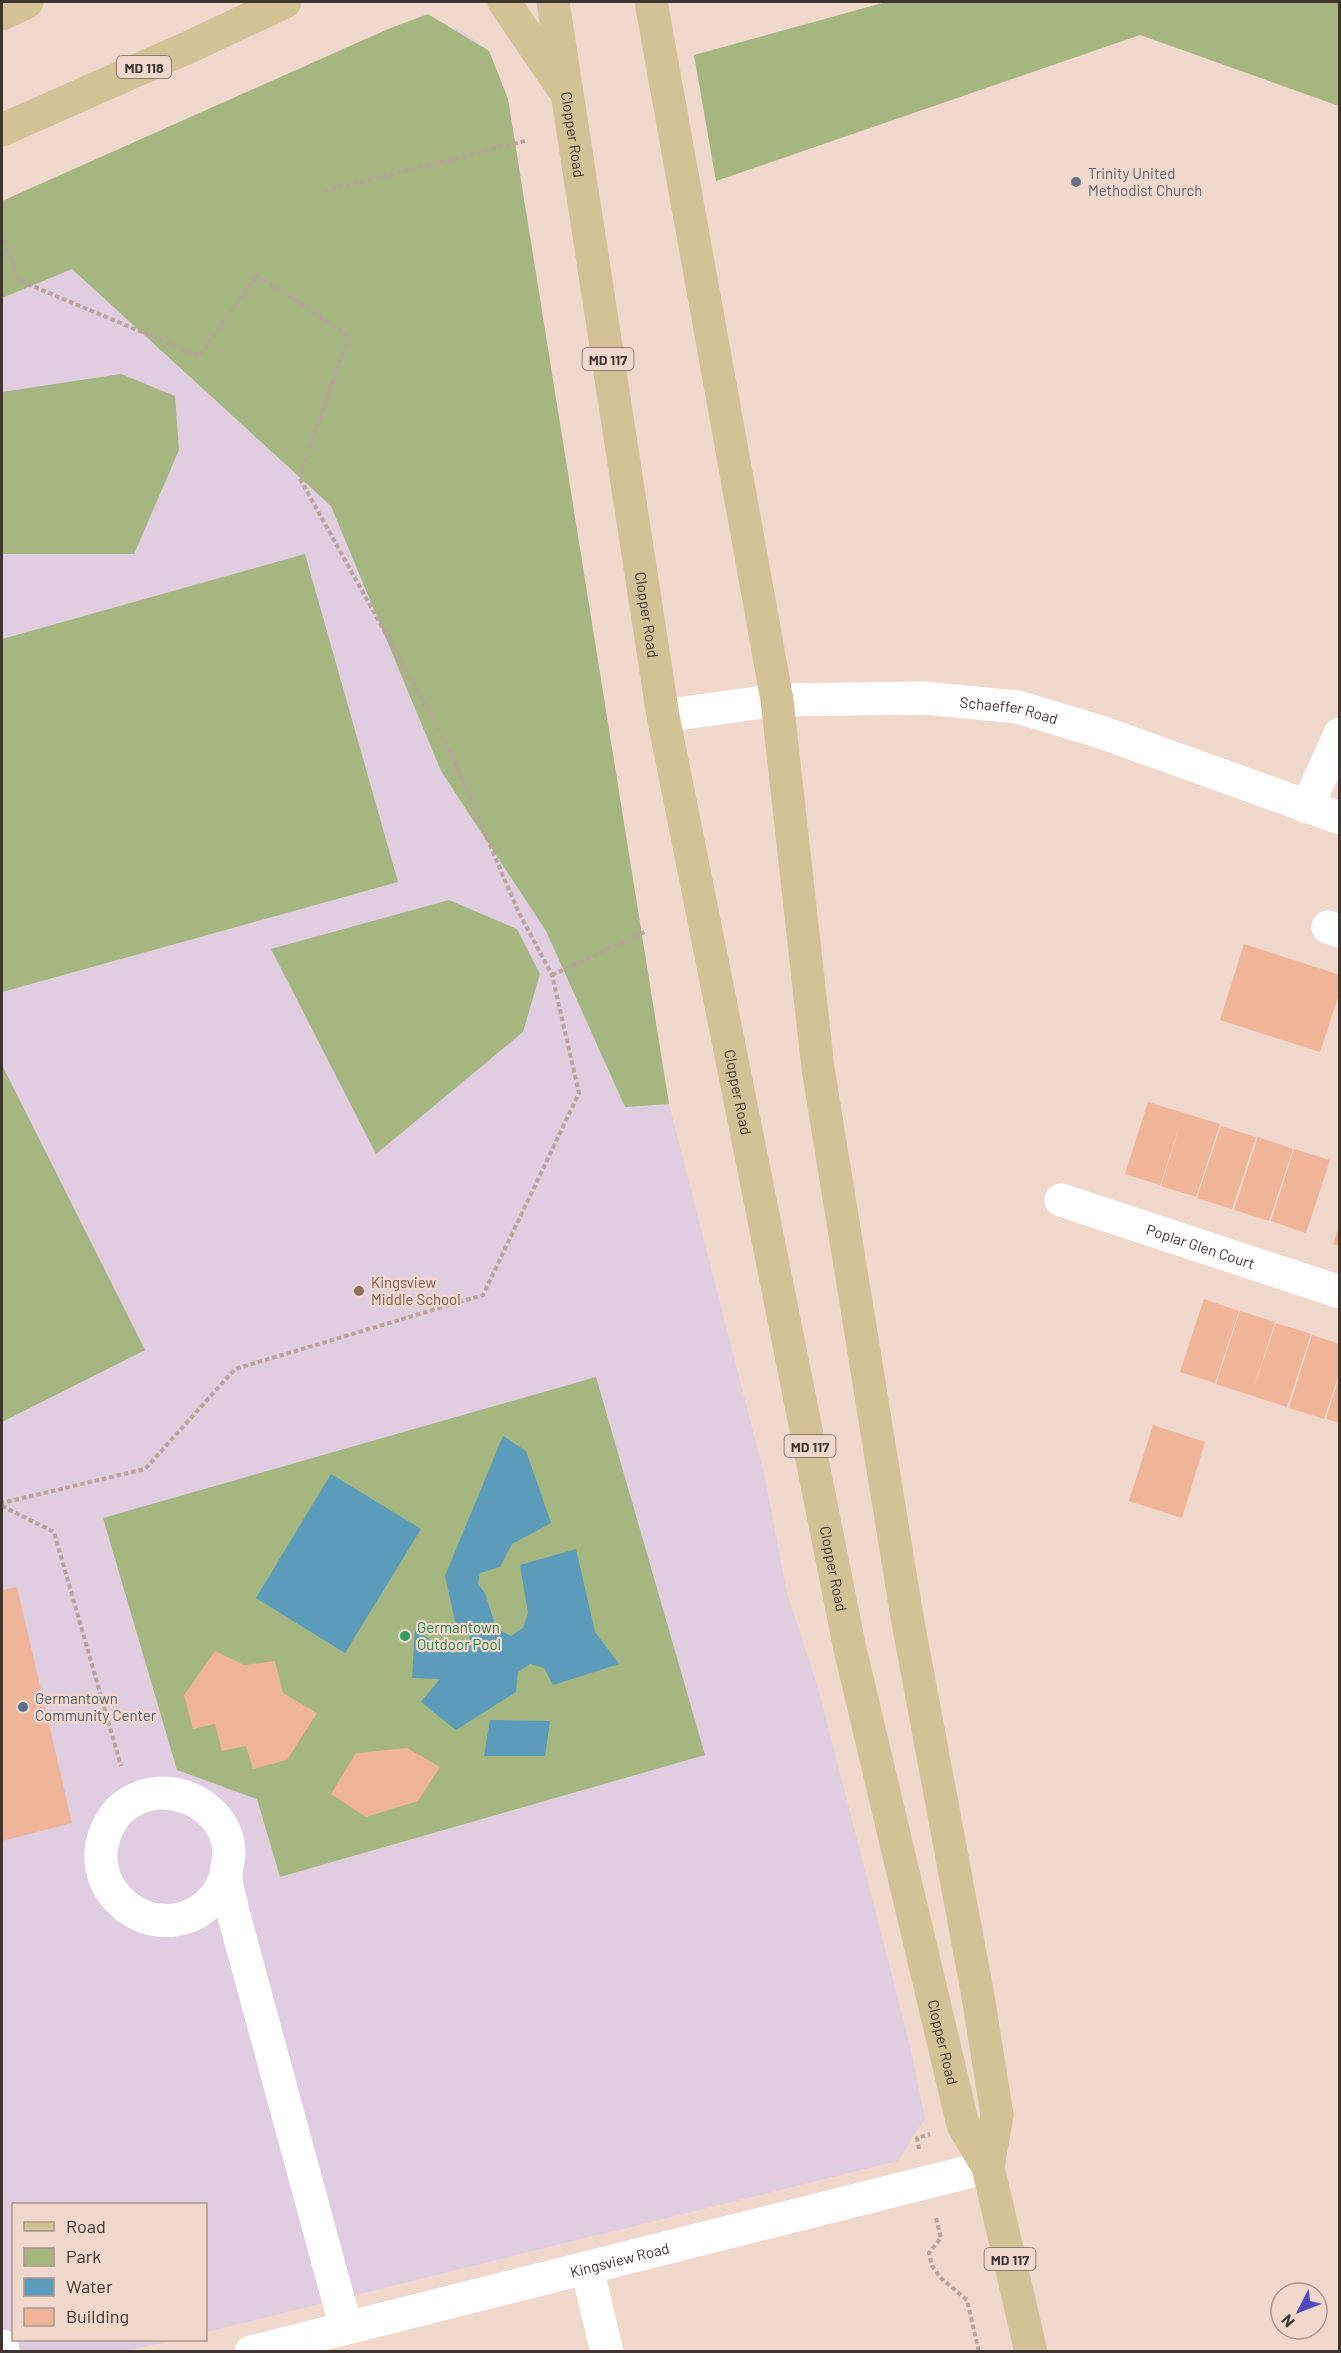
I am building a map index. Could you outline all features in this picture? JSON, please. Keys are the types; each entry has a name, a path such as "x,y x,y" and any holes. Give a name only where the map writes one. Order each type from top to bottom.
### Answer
{"main road":[{"path":"2,14 27,2"},
{"name":"MD 118","path":"2,130 285,2"},
{"path":"504,2 567,93"},
{"name":"Clopper Road","path":"553,2 663,716 850,1649 963,2125 988,2167 1031,2352"},
{"name":"Clopper Road","path":"651,2 777,700 818,1068 907,1617 978,1996 997,2115 988,2167"}],"street":[{"name":"Schaeffer Road","path":"663,716 777,700 924,698 1018,707 1101,732 1340,818"},
{"path":"1307,807 1340,734"},
{"name":"Poplar Glen Court","path":"1061,1200 1340,1292"},
{"path":"226,1877 216,1896 190,1916 160,1921 131,1912 114,1897 104,1877 101,1863 102,1841 115,1816 131,1801 153,1793 175,1793 194,1799 212,1813 224,1830 229,1852 226,1877 233,1912 346,2328"},
{"name":"Kingsview Road","path":"251,2352 988,2167"},
{"path":"587,2268 607,2352"},
{"path":"2,2346 3,2352"}],"path":[{"path":"324,191 525,141"},
{"path":"2,233 18,280 199,356 257,275 349,336 299,477 448,746 518,911 552,975 579,1093 483,1295 235,1369 145,1469 2,1504"},
{"path":"552,975 647,931"},
{"path":"2,1504 54,1532 131,1801"}],"shaded area":[{"name":"Kingsview Middle School","path":"443,26 459,29 489,51 508,99 669,1104 765,1478 787,1593 819,1691 910,2046 925,2118 898,2161 207,2332 207,2203 12,2203 12,2341 171,2341 126,2351 2,2352 2,210"}],"green space":[{"path":"886,2 1339,2 1339,106 1140,35 716,181 694,55"},
{"path":"428,14 489,51 508,99 669,1104 625,1107 546,931 441,771 331,506 72,269 2,298 2,201 388,29"},
{"path":"121,374 175,396 179,450 134,554 2,554 2,392"},
{"path":"305,554 398,882 2,992 2,639"},
{"path":"449,900 517,929 540,974 523,1032 376,1154 271,949"},
{"path":"2,1065 145,1350 2,1422"},
{"name":"Germantown Outdoor Pool","path":"596,1377 705,1755 280,1877 257,1799 177,1770 103,1518"}],"water":[{"path":"503,1436 526,1451 551,1523 512,1544 500,1567 480,1573 478,1584 485,1593 496,1628 511,1636 523,1628 528,1613 520,1565 576,1549 595,1632 619,1664 553,1685 544,1668 530,1664 518,1672 516,1692 456,1730 421,1702 440,1679 412,1678 415,1630 452,1653 465,1651 470,1637 455,1621 445,1576"},
{"path":"331,1474 421,1529 345,1653 256,1598"},
{"path":"490,1720 550,1721 545,1756 484,1756"}],"building":[{"path":"1244,944 1340,975 1340,991 1320,1052 1220,1020"},
{"path":"1148,1102 1220,1124 1196,1197 1161,1186 1181,1122 1160,1185 1125,1174"},
{"path":"1221,1126 1256,1137 1232,1209 1197,1198"},
{"path":"1258,1137 1293,1149 1269,1221 1234,1210"},
{"path":"1294,1149 1330,1160 1306,1233 1271,1221"},
{"path":"1340,1226 1340,1246 1333,1244"},
{"path":"1204,1299 1239,1311 1215,1383 1180,1372"},
{"path":"1240,1311 1275,1322 1253,1390 1276,1323 1311,1334 1287,1407 1216,1384"},
{"path":"1312,1335 1340,1344 1340,1371 1324,1419 1289,1408"},
{"path":"1340,1378 1340,1423 1326,1419"},
{"path":"1153,1425 1205,1442 1182,1518 1129,1501"},
{"name":"Germantown Community Center","path":"17,1587 72,1823 2,1841 2,1590"},
{"path":"215,1651 244,1665 275,1661 283,1693 317,1713 287,1760 253,1769 246,1746 222,1751 215,1724 193,1729 184,1695"},
{"path":"407,1748 440,1767 418,1801 366,1817 331,1794 356,1753"}],"place":[{"name":"Trinity United Methodist Church","path":"1076,182"},
{"name":"Kingsview Middle School","path":"359,1291"},
{"name":"Germantown Outdoor Pool","path":"405,1636"},
{"name":"Germantown Community Center","path":"23,1707"}]}
